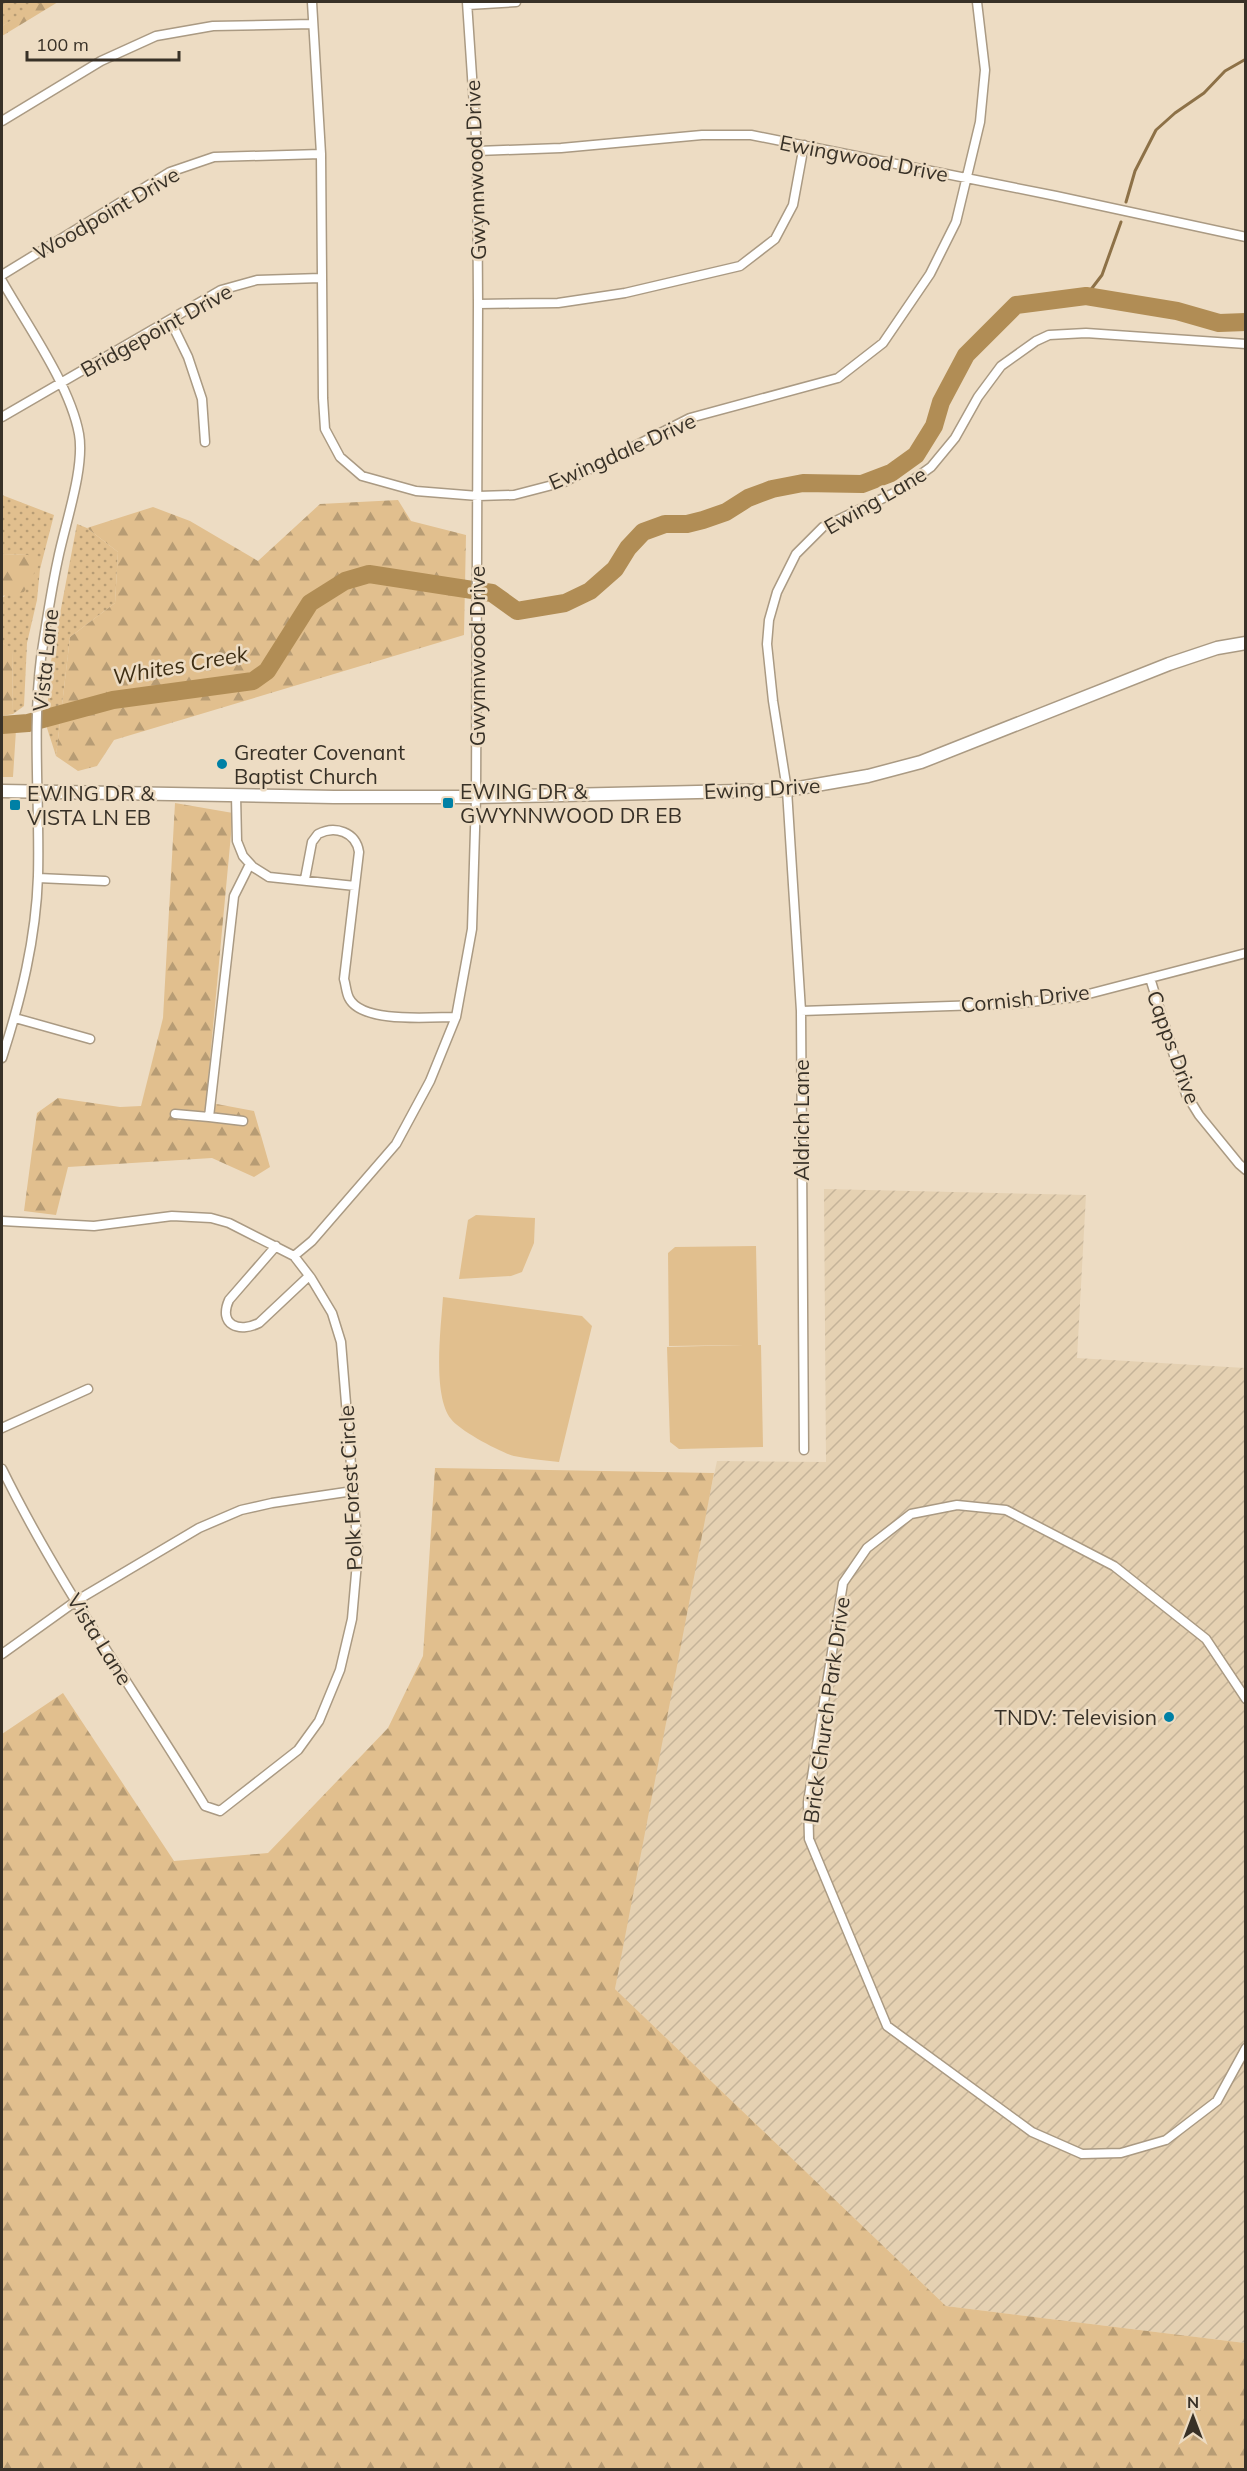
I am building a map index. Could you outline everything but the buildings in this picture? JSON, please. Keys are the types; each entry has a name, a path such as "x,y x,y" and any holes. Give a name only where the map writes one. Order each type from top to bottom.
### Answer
{"street":[{"name":"Ewingdale Drive","path":"312,2 321,154 322,398 325,429 340,457 362,476 416,491 478,496 514,495 564,482 690,417 838,378 883,343 930,274 956,222 980,122 985,70 977,2"},
{"path":"467,3 516,2"},
{"name":"Gwynnwood Drive","path":"294,1256 312,1241 396,1144 430,1081 456,1017 472,929 476,797 478,304 477,151 467,3"},
{"path":"2,121 101,61 156,36 213,26 313,24"},
{"name":"Ewingwood Drive","path":"477,151 561,148 702,135 751,135 1245,237"},
{"path":"478,304 558,303 626,293 740,266 775,239 793,206 804,145"},
{"name":"Woodpoint Drive","path":"2,276 170,172 214,157 321,154"},
{"name":"Bridgepoint Drive","path":"2,417 221,290 257,280 321,278"},
{"name":"Vista Lane","path":"2,280 71,401 80,436 78,468 57,561 41,660 38,733 38,878 30,954 15,1018 2,1058"},
{"path":"170,320 188,357 202,399 205,442"},
{"name":"Ewing Lane","path":"787,790 773,701 768,636 769,620 777,592 796,554 824,527 896,492 931,467 955,438 978,397 1000,366 1036,341 1049,335 1086,333 1245,344"},
{"name":"Ewing Drive","path":"2,791 476,797 787,790 868,776 921,762 1169,664 1217,648 1245,643"},
{"name":"Aldrich Lane","path":"787,790 801,1011 804,1450"},
{"path":"236,795 237,840 243,856 250,864 269,877 355,886"},
{"path":"305,879 312,842 318,834 334,830 351,835 358,841 359,852 344,979 349,998 356,1006 383,1017 456,1017"},
{"path":"209,1117 234,896 250,864"},
{"path":"38,878 105,881"},
{"name":"Cornish Drive","path":"801,1011 1010,1004 1077,997 1245,953"},
{"name":"Capps Drive","path":"1150,978 1186,1094 1199,1115 1245,1170"},
{"path":"15,1018 90,1040"},
{"path":"175,1114 243,1121"},
{"name":"Polk Forest Circle","path":"2,1221 94,1226 172,1216 211,1218 229,1223 294,1256 332,1313 341,1342 358,1551 351,1619 340,1670 319,1721 298,1750 220,1811 205,1806"},
{"path":"276,1246 228,1300 225,1309 231,1324 239,1328 249,1328 259,1323 309,1276"},
{"path":"2,1428 88,1389"},
{"name":"Vista Lane","path":"2,1469 21,1508 76,1601 205,1806"},
{"path":"2,1654 76,1601 199,1528 231,1515 272,1503 353,1491"},
{"name":"Brick Church Park Drive","path":"1245,1699 1206,1640 1114,1566 1006,1510 957,1505 911,1514 867,1548 843,1583 808,1802 809,1839 888,2026 1032,2132 1082,2154 1121,2153 1166,2140 1217,2101 1245,2048"}],"shaded area":[{"path":"824,1189 1086,1195 1077,1358 1245,1368 1245,2343 946,2306 615,1989 651,1762 717,1461 826,1462"}],"green space":[{"path":"2,2 45,2 2,26"},
{"path":"41,2 58,2 2,36 2,26"},
{"path":"2,495 54,515 40,569 37,600 27,643 24,706 13,714 12,649 2,643 2,596 4,597 28,555 2,554"},
{"path":"398,500 411,521 466,535 464,635 114,740 97,766 78,771 56,756 70,637 115,603 118,552 87,528 153,507 190,521 258,561 320,504"},
{"path":"77,524 87,528 118,552 115,603 70,637 56,756 47,728 49,672"},
{"path":"2,554 28,555 40,562 24,592 2,596"},
{"path":"2,643 12,648 13,714 2,716"},
{"path":"16,730 13,777 2,777 2,732"},
{"path":"175,803 233,813 206,1102 254,1111 270,1167 254,1177 212,1158 68,1167 56,1215 24,1211 37,1113 58,1098 120,1107 141,1106 163,1018"},
{"path":"476,1215 535,1218 534,1243 522,1272 511,1276 459,1279 468,1220"},
{"path":"756,1246 763,1447 679,1449 670,1442 667,1347 743,1345 669,1346 668,1253 675,1247"},
{"path":"443,1297 582,1316 592,1326 559,1462 508,1454 471,1435 451,1419 441,1394 439,1360"},
{"path":"435,1468 714,1473 615,1989 946,2306 1245,2343 1245,2469 2,2469 2,1734 63,1693 174,1861 268,1853 388,1728 423,1656"}],"waterway":[{"path":"1126,202 1135,171 1156,130 1175,113 1204,93 1225,71 1246,59"},
{"path":"1086,296 1102,275 1121,222"},
{"name":"Whites Creek","path":"2,725 28,723 113,700 253,681 267,671 310,603 345,581 369,574 492,593 517,611 565,603 590,591 615,569 628,548 643,532 665,524 687,524 703,520 726,512 748,498 772,489 803,483 862,484 891,473 916,455 934,426 941,402 966,355 1016,305 1086,296 1177,311 1219,323 1246,322"}],"place":[{"name":"Greater Covenant Baptist Church","path":"222,764"},
{"name":"EWING DR & GWYNNWOOD DR EB","path":"448,803"},
{"name":"EWING DR & VISTA LN EB","path":"15,805"},
{"name":"TNDV: Television","path":"1169,1717"}]}
